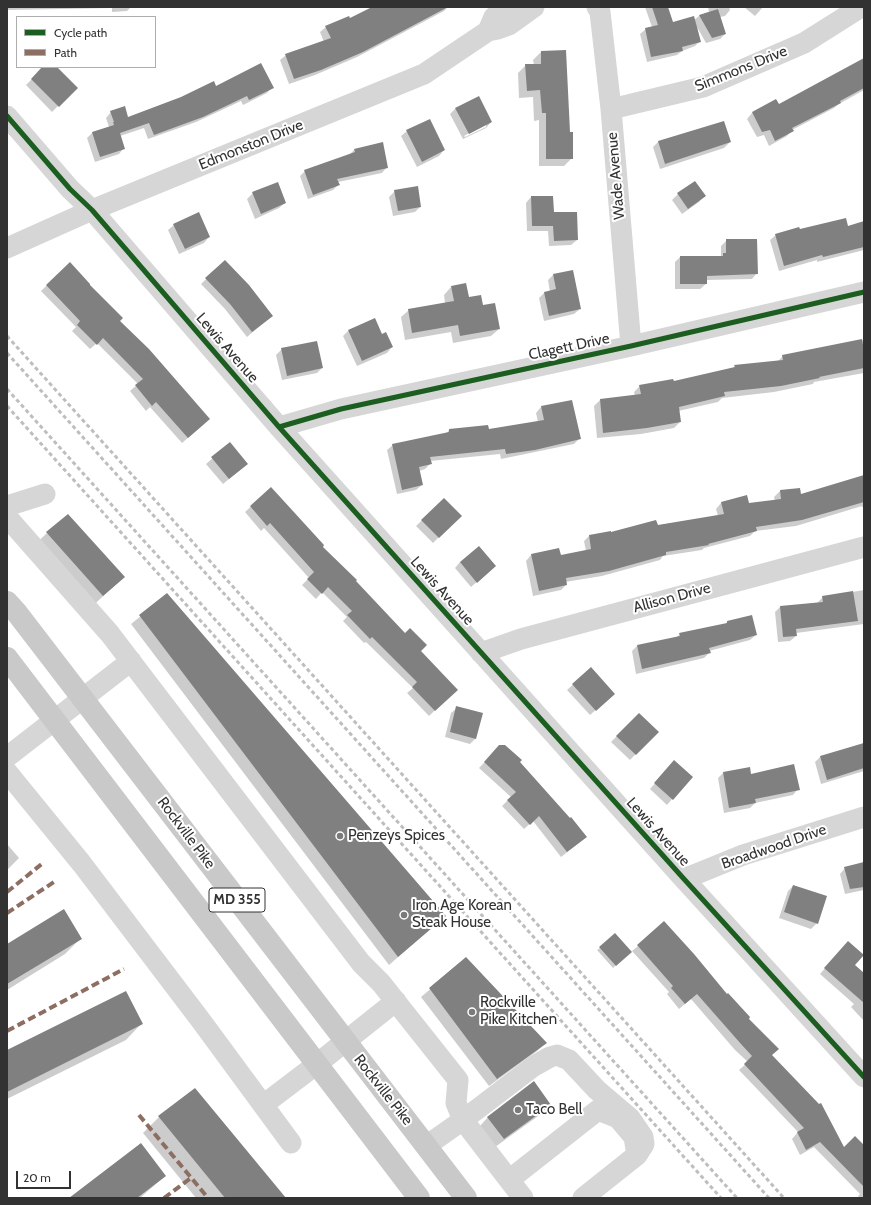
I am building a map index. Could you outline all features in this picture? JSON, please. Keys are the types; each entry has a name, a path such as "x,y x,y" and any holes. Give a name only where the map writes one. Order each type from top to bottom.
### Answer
{"main road":[{"name":"Rockville Pike","path":"7,602 83,698 466,1198"},
{"name":"MD 355","path":"7,658 419,1198"}],"street":[{"name":"Edmonston Drive","path":"488,31 494,17 506,7"},
{"name":"Edmonston Drive","path":"7,248 92,210 424,74 488,31 498,30 509,25 534,7"},
{"name":"Wade Avenue","path":"597,7 600,12 611,109 631,346"},
{"name":"Simmons Drive","path":"611,109 703,87 804,43 861,7"},
{"name":"Lewis Avenue","path":"7,116 70,189 92,210 279,427 684,879 864,1077"},
{"name":"Clagett Drive","path":"279,427 341,410 631,346 864,292"},
{"path":"7,506 45,494"},
{"path":"7,517 110,634 361,963 382,983 458,1080 456,1103 463,1120 523,1198"},
{"name":"Allison Drive","path":"481,652 521,639 864,547"},
{"path":"7,757 131,661"},
{"path":"7,772 82,864 202,1022 291,1143"},
{"name":"Broadwood Drive","path":"684,879 743,855 864,817"},
{"path":"263,1105 346,1042 396,1001"},
{"path":"426,1146 534,1066 550,1056 556,1055 569,1060 597,1090 630,1118 643,1136 644,1144 637,1155 583,1198"},
{"path":"509,1180 598,1110 618,1118 634,1137 637,1155"}],"building":[{"path":"372,7 448,7 363,52 321,70 294,79 285,54 331,38 325,26 349,16 350,18"},
{"path":"652,7 668,7 673,22 694,16 701,42 682,47 683,51 651,57 645,28 658,25"},
{"path":"718,9 726,34 712,38 699,15"},
{"path":"566,50 570,132 573,132 573,159 546,159 546,113 542,113 540,90 527,91 525,64 541,64 541,51"},
{"path":"864,58 864,88 840,101 841,103 792,128 794,131 775,141 770,130 762,132 752,112 776,99 779,104"},
{"path":"261,63 274,88 249,100 247,96 203,117 154,135 149,123 120,133 125,149 100,157 92,132 114,125 110,111 125,106 128,117 181,97 214,81 216,86"},
{"path":"41,68 58,68 78,88 59,107 31,79"},
{"path":"479,96 492,122 469,134 455,108"},
{"path":"430,119 445,150 422,162 406,130"},
{"path":"724,121 731,142 665,164 658,141"},
{"path":"383,142 388,168 337,179 340,185 313,195 304,170 355,152 354,149"},
{"path":"695,181 706,196 688,209 677,193"},
{"path":"278,182 286,203 261,214 252,192"},
{"path":"418,186 421,207 398,211 394,190"},
{"path":"531,196 553,196 554,212 577,212 578,240 554,241 553,226 532,226"},
{"path":"199,212 210,237 185,249 173,224"},
{"path":"846,218 848,226 864,221 864,247 823,257 822,255 784,266 775,234 799,227 800,229"},
{"path":"726,239 757,239 758,274 707,276 707,284 680,284 680,256 723,256 723,253 726,253"},
{"path":"225,260 249,285 273,316 252,332 230,304 205,278"},
{"path":"70,262 90,285 123,318 120,321 149,349 210,419 188,438 156,402 152,406 135,385 143,379 103,338 97,345 77,325 80,321 46,285"},
{"path":"573,270 581,309 549,316 544,292 556,289 553,274"},
{"path":"466,283 469,297 481,295 483,305 495,303 500,329 460,336 458,325 412,333 408,309 454,301 451,286"},
{"path":"375,318 382,334 386,332 393,347 362,361 348,330"},
{"path":"862,339 864,368 781,386 724,392 725,396 679,407 681,422 603,433 600,399 641,394 639,385 673,379 674,381 735,367 734,365 783,360 782,355"},
{"path":"317,341 323,368 287,376 281,348"},
{"path":"572,400 581,439 535,450 506,454 505,449 430,457 432,464 419,467 423,485 402,490 392,444 449,432 449,429 488,425 489,429 544,420 541,406"},
{"path":"230,442 248,464 229,479 211,457"},
{"path":"864,475 864,502 802,520 756,527 757,531 708,544 709,545 666,552 666,555 609,571 566,578 567,585 539,591 531,554 559,548 561,555 591,549 589,535 611,532 656,520 658,525 724,514 721,502 747,495 749,503 781,499 780,490 800,488 801,494"},
{"path":"271,487 324,545 323,547 357,580 356,581 405,633 410,628 427,645 421,651 458,690 435,711 412,687 417,682 372,637 370,639 347,615 352,611 328,587 322,594 307,579 314,572 270,523 267,526 250,506"},
{"path":"444,498 462,516 439,538 421,520"},
{"path":"68,514 125,577 103,596 46,532"},
{"path":"479,546 496,566 477,583 460,562"},
{"path":"853,591 858,621 796,629 797,636 783,637 780,606 823,602 822,596"},
{"path":"167,593 446,916 398,957 139,615"},
{"path":"752,615 757,635 709,648 711,653 642,669 637,645 680,636 679,633 727,623 727,621"},
{"path":"591,667 615,694 596,711 572,684"},
{"path":"456,706 483,713 476,739 450,732"},
{"path":"639,713 659,732 636,755 616,736"},
{"path":"864,743 864,768 827,780 820,756"},
{"path":"499,745 505,745 522,760 520,762 570,818 571,817 587,837 567,852 539,816 530,825 507,800 516,792 484,762"},
{"path":"674,760 693,777 673,800 654,783"},
{"path":"794,764 800,790 755,799 756,803 729,808 723,772 750,767 751,774"},
{"path":"864,862 864,887 850,889 844,867"},
{"path":"793,885 827,896 818,924 784,912"},
{"path":"64,909 82,939 7,984 7,944"},
{"path":"664,921 727,994 728,993 750,1017 749,1019 779,1049 772,1055 819,1104 821,1103 844,1147 855,1136 864,1145 864,1187 820,1142 806,1150 797,1132 804,1128 744,1064 752,1056 697,994 685,1004 671,988 673,986 637,945"},
{"path":"615,933 632,952 616,966 599,947"},
{"path":"848,941 864,955 855,965 864,973 864,1003 824,968"},
{"path":"466,957 547,1043 497,1079 429,988"},
{"path":"126,991 143,1024 7,1092 7,1050"},
{"name":"Taco Bell","path":"534,1081 551,1105 504,1139 487,1117"},
{"path":"195,1088 286,1198 225,1198 158,1116"},
{"path":"141,1143 166,1176 137,1198 69,1198"}],"railway":[{"path":"7,336 784,1198"},
{"path":"7,353 769,1198"},
{"path":"7,389 737,1198"},
{"path":"7,406 721,1198"}],"marked path":[{"path":"7,892 43,863"},
{"path":"7,913 57,880"},
{"path":"7,1031 124,969"},
{"path":"139,1115 208,1198"},
{"path":"164,1198 191,1178"}],"cycle path":[{"path":"7,116 70,189 92,210 279,427 684,879 864,1077"},
{"path":"279,427 341,409 631,346 864,292"}],"place":[{"name":"Penzeys Spices","path":"340,836"},
{"name":"Iron Age Korean Steak House","path":"404,915"},
{"name":"Rockville Pike Kitchen","path":"472,1012"},
{"name":"Taco Bell","path":"518,1110"}]}
